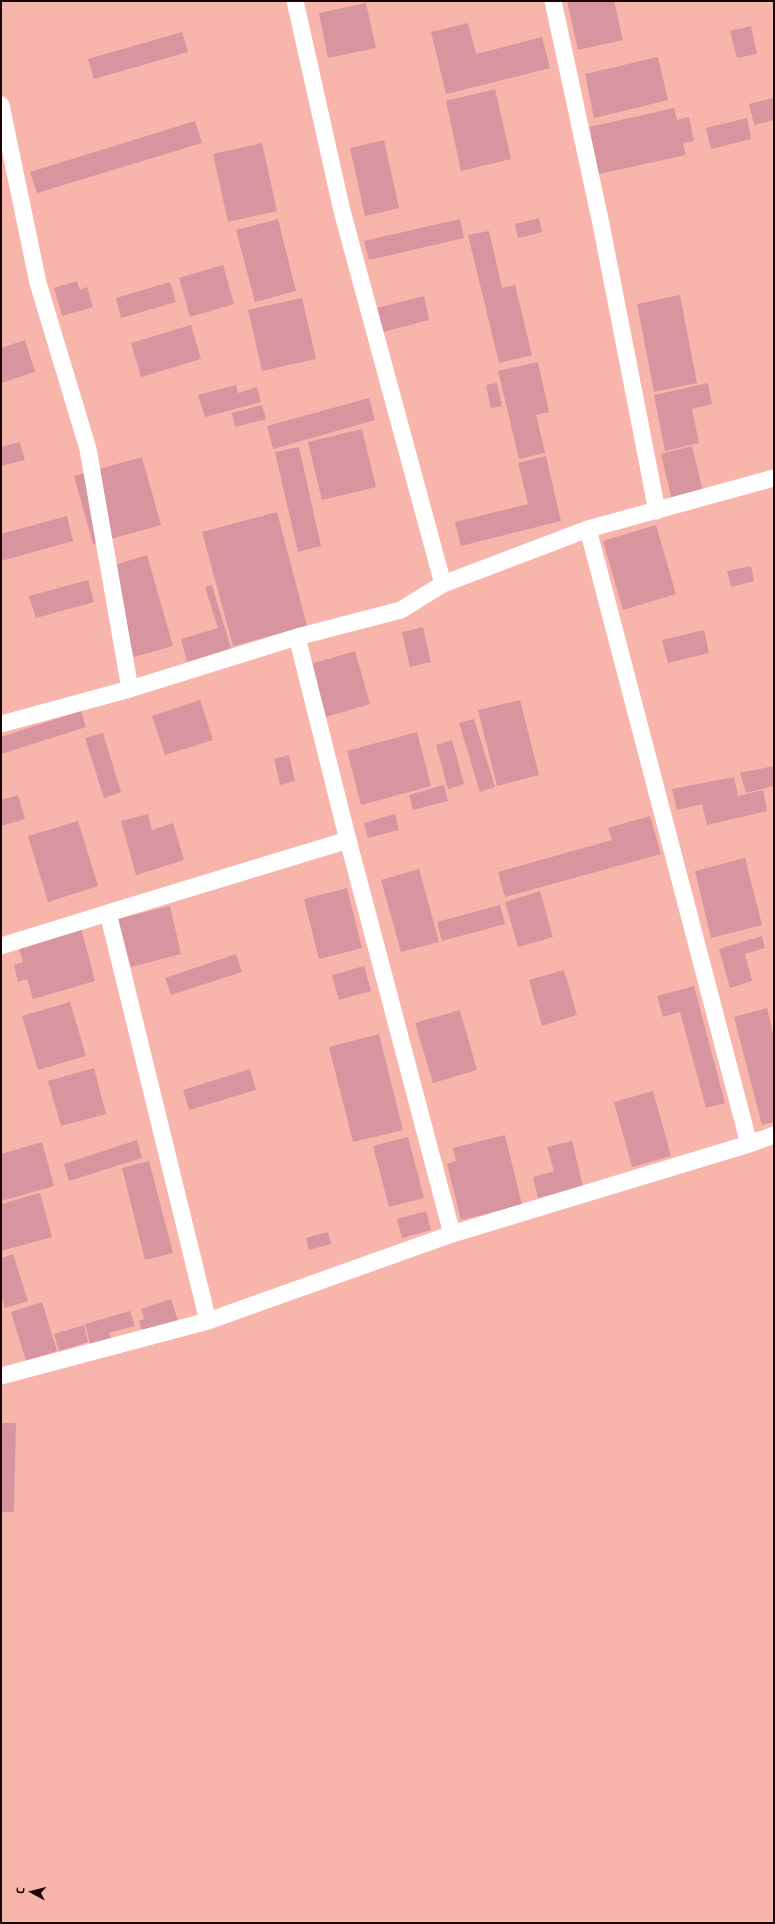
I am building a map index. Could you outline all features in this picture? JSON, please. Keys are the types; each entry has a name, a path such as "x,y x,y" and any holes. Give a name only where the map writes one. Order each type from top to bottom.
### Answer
{"lane":[{"path":"295,1 342,212 443,584"},
{"path":"553,1 601,224 657,511"},
{"path":"1,105 38,283 88,449 130,689"},
{"path":"1,724 130,689 296,637 401,610 443,584 588,529 774,478"},
{"path":"588,529 749,1144"},
{"path":"296,637 452,1234"},
{"path":"1,946 348,840"},
{"path":"108,913 208,1321"},
{"path":"1,1376 208,1321 452,1234 749,1144 774,1135"}],"building":[{"path":"567,1 614,1 623,40 578,50"},
{"path":"366,3 376,48 328,58 319,13"},
{"path":"468,23 476,54 542,37 550,68 446,94 431,32"},
{"path":"751,26 757,54 737,58 730,31"},
{"path":"182,32 188,52 94,79 88,59"},
{"path":"658,57 668,100 594,118 585,74"},
{"path":"495,89 511,159 461,171 446,101"},
{"path":"774,98 774,120 754,125 749,104"},
{"path":"674,108 677,120 689,117 694,141 683,143 686,155 599,174 589,127"},
{"path":"747,118 751,139 711,149 706,128"},
{"path":"195,121 202,143 37,193 30,172"},
{"path":"384,140 399,208 365,216 350,148"},
{"path":"262,143 277,211 228,222 213,154"},
{"path":"539,218 542,232 518,238 515,224"},
{"path":"278,219 296,291 255,302 236,230"},
{"path":"460,219 464,238 369,260 364,241"},
{"path":"489,231 502,288 515,285 532,355 499,363 468,235"},
{"path":"223,265 234,304 190,317 179,278"},
{"path":"77,281 80,290 87,287 93,307 62,316 54,288"},
{"path":"170,282 176,302 121,318 116,298"},
{"path":"680,295 697,383 654,392 637,304"},
{"path":"424,296 429,320 383,332 377,308"},
{"path":"302,298 316,359 262,371 248,310"},
{"path":"191,325 201,359 141,377 131,343"},
{"path":"25,340 35,372 1,383 1,348"},
{"path":"538,362 549,412 536,415 545,453 519,459 498,371"},
{"path":"497,383 502,406 491,408 486,385"},
{"path":"708,383 712,404 692,409 699,443 665,451 654,395"},
{"path":"236,385 238,393 257,387 261,402 205,417 198,395"},
{"path":"369,398 375,420 273,449 267,426"},
{"path":"262,405 266,419 235,427 232,413"},
{"path":"362,429 376,487 322,500 308,442"},
{"path":"20,442 25,460 1,466 1,447"},
{"path":"692,446 703,492 672,500 661,454"},
{"path":"299,447 321,546 298,552 275,452"},
{"path":"546,456 561,521 461,546 455,522 528,504 518,463"},
{"path":"142,457 161,525 93,544 74,476"},
{"path":"277,512 307,626 233,646 202,532"},
{"path":"67,516 73,541 1,561 1,534"},
{"path":"656,525 676,594 623,610 603,541"},
{"path":"147,555 173,646 134,657 108,567"},
{"path":"751,566 754,581 731,587 727,571"},
{"path":"88,580 94,602 36,618 29,596"},
{"path":"212,585 231,648 187,662 181,639 218,628 205,587"},
{"path":"423,627 431,662 410,667 402,632"},
{"path":"704,630 709,653 668,663 662,640"},
{"path":"355,651 370,704 326,717 311,664"},
{"path":"200,700 213,740 165,755 152,716"},
{"path":"520,700 539,775 497,786 478,710"},
{"path":"81,711 86,727 1,754 1,737"},
{"path":"474,719 495,787 480,792 459,723"},
{"path":"417,732 431,786 361,805 347,751"},
{"path":"103,733 121,792 104,798 85,738"},
{"path":"452,740 464,784 448,789 436,745"},
{"path":"289,755 295,781 280,785 274,759"},
{"path":"774,766 774,786 746,793 740,773"},
{"path":"734,777 738,796 763,790 767,811 707,825 702,804 677,810 672,789"},
{"path":"444,785 448,801 413,810 409,795"},
{"path":"18,795 25,819 1,826 1,800"},
{"path":"148,814 152,830 173,823 184,860 136,875 121,821"},
{"path":"395,814 399,830 368,838 364,823"},
{"path":"650,816 661,854 505,897 498,872 612,840 608,828"},
{"path":"78,821 98,886 48,902 28,836"},
{"path":"745,858 762,925 711,938 695,871"},
{"path":"419,869 439,942 401,952 381,880"},
{"path":"347,888 362,948 319,959 304,899"},
{"path":"540,891 553,937 518,947 505,902"},
{"path":"500,905 505,924 442,941 437,922"},
{"path":"170,906 181,954 131,967 118,919"},
{"path":"81,928 95,981 33,999 27,979 18,982 14,965 23,962 18,946"},
{"path":"762,936 765,948 745,954 752,981 730,988 719,949"},
{"path":"236,954 242,972 171,995 165,978"},
{"path":"364,966 371,991 339,1000 332,975"},
{"path":"564,970 577,1015 542,1026 529,980"},
{"path":"694,986 725,1103 706,1108 680,1012 663,1017 657,996"},
{"path":"70,1002 86,1056 38,1070 22,1016"},
{"path":"767,1008 774,1038 774,1122 762,1125 734,1017"},
{"path":"460,1010 477,1070 433,1083 415,1023"},
{"path":"379,1034 403,1130 353,1142 329,1047"},
{"path":"94,1068 106,1114 61,1126 48,1081"},
{"path":"250,1069 256,1090 189,1110 183,1090"},
{"path":"653,1091 671,1156 632,1167 614,1102"},
{"path":"505,1135 522,1205 461,1220 447,1164 456,1161 453,1148"},
{"path":"408,1137 424,1198 389,1207 373,1146"},
{"path":"137,1140 142,1158 69,1181 64,1164"},
{"path":"572,1141 583,1186 538,1198 533,1177 554,1171 547,1147"},
{"path":"42,1142 54,1186 1,1201 1,1154"},
{"path":"149,1161 173,1253 145,1260 122,1168"},
{"path":"40,1193 52,1237 1,1251 1,1204"},
{"path":"426,1211 431,1230 402,1238 397,1219"},
{"path":"328,1232 331,1244 309,1250 306,1238"},
{"path":"13,1254 28,1301 5,1308 1,1295 1,1258"},
{"path":"171,1299 178,1321 143,1333 139,1321 144,1319 141,1309"},
{"path":"42,1302 57,1351 26,1361 11,1312"},
{"path":"130,1311 135,1326 109,1333 112,1341 91,1347 85,1324"},
{"path":"84,1325 88,1342 59,1351 54,1334"},
{"path":"1,1423 16,1423 14,1512 1,1512"}]}
